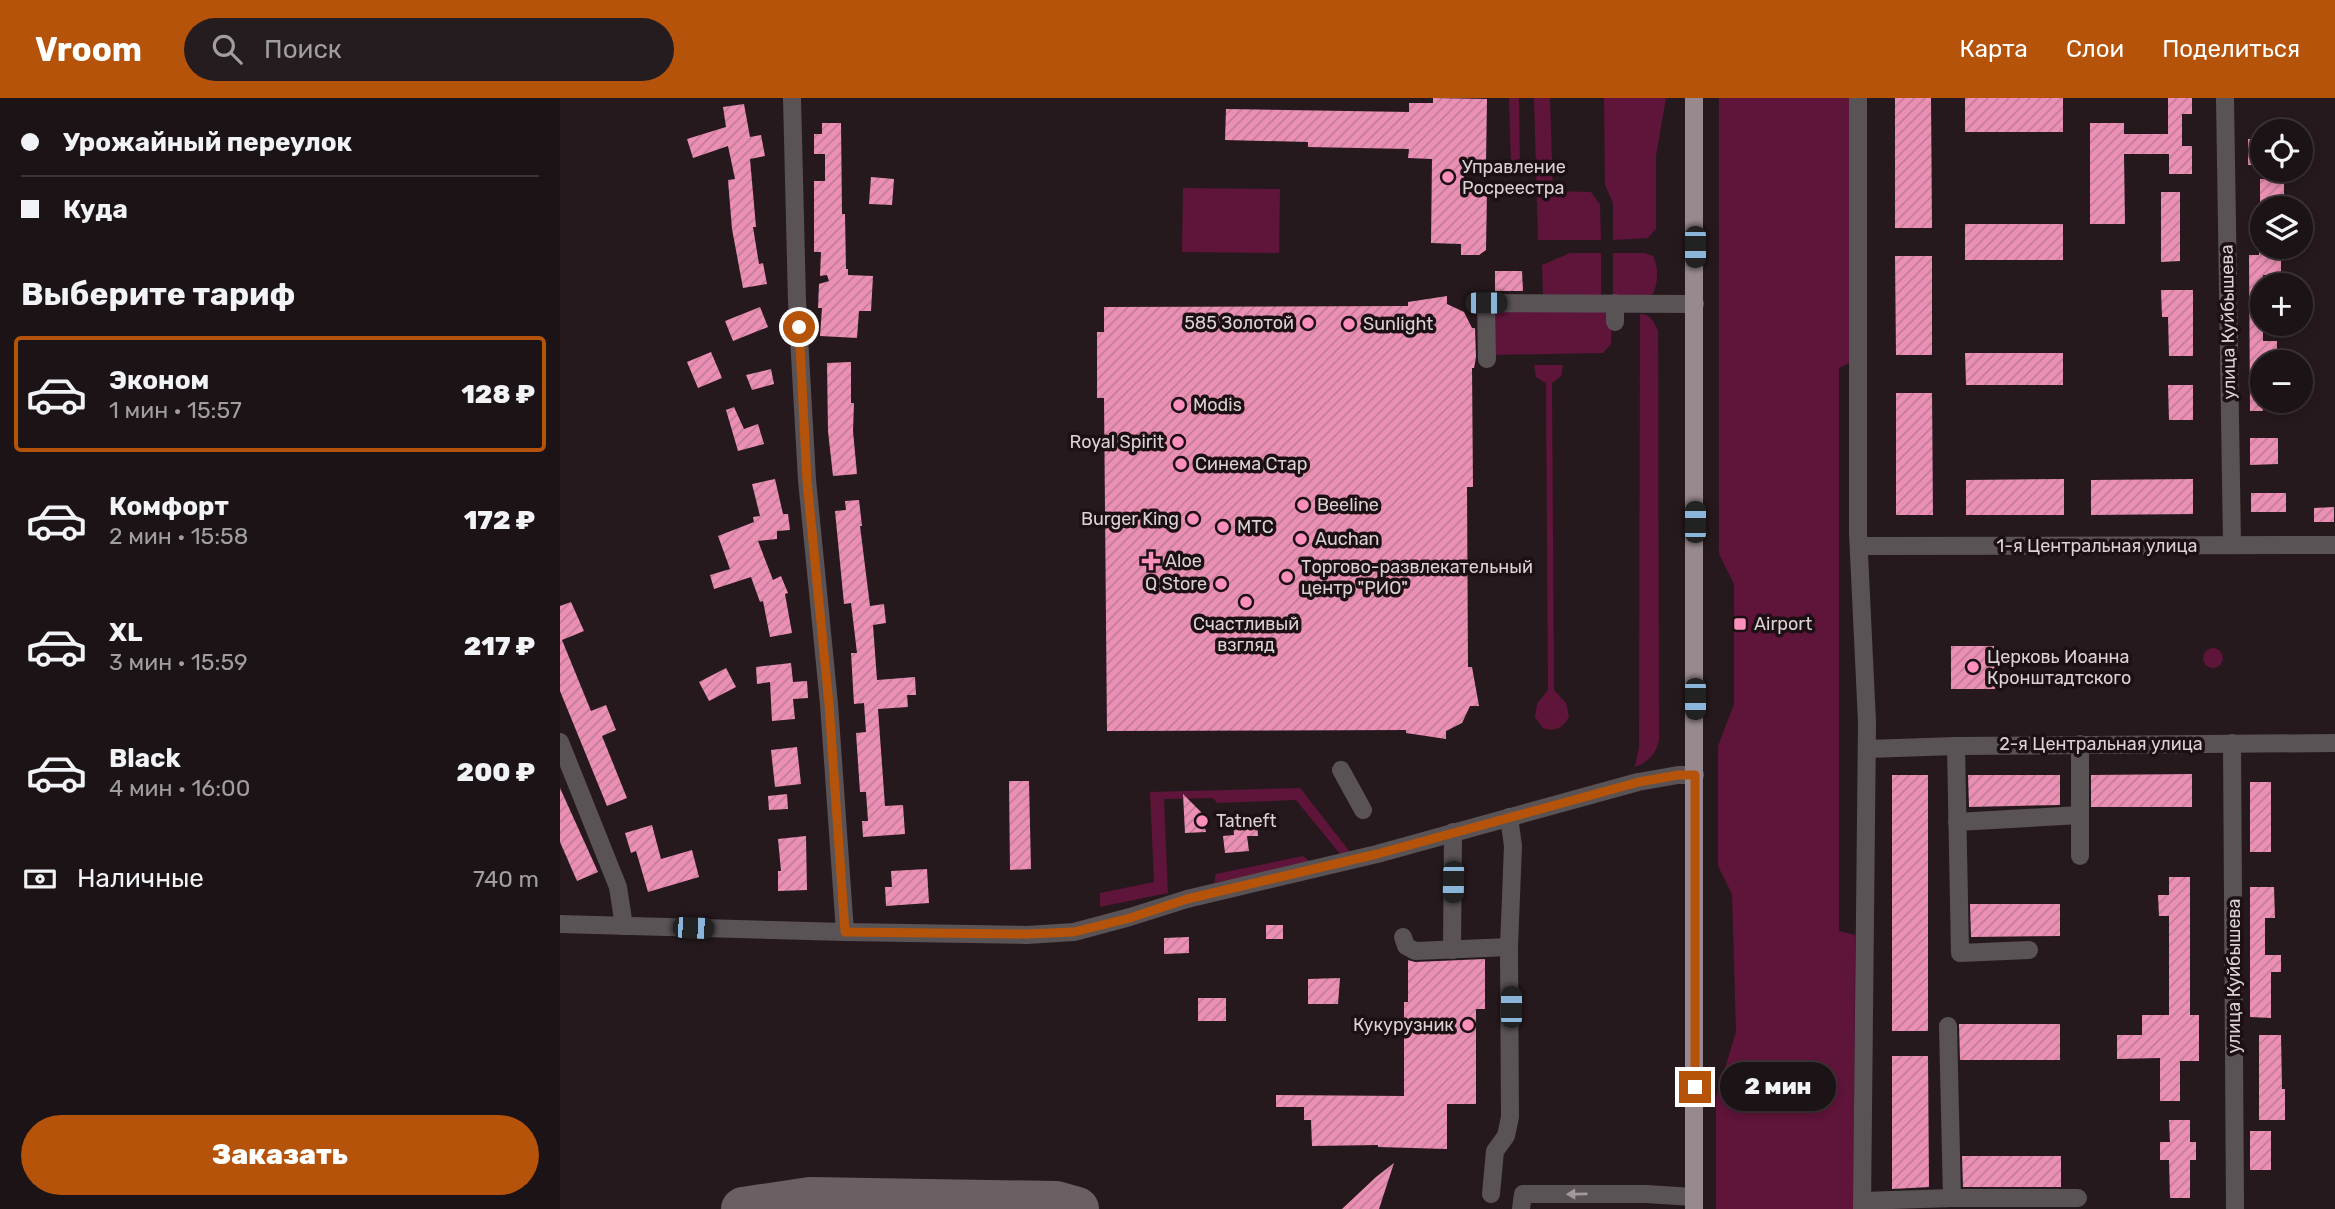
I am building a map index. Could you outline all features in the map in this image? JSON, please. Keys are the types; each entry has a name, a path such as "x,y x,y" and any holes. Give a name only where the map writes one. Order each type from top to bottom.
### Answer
{"main road":[{"path":"1694,98 1694,1203"}],"street":[{"path":"792,98 797,301 807,481 829,704 845,932"},
{"path":"1858,98 1859,546 1867,749 1862,1205 1952,1198 2077,1200"},
{"name":"улица Куйбышева","path":"2225,98 2232,545"},
{"path":"1487,359 1486,303 1695,304"},
{"path":"1615,303 1615,322"},
{"name":"1-я Центральная улица","path":"1859,546 2335,545"},
{"path":"560,742 618,887 624,926"},
{"name":"улица Куйбышева","path":"2232,743 2235,1209"},
{"name":"2-я Центральная улица","path":"1867,749 2080,744 2335,743"},
{"path":"2080,744 2080,856"},
{"path":"1956,746 1960,953 2029,950"},
{"path":"1341,770 1363,810"},
{"path":"560,924 845,932 1074,932 1130,918 1187,899 1377,854 1639,782 1678,775 1695,775"},
{"path":"1957,822 2080,815"},
{"path":"1491,1194 1495,1151 1506,1136 1510,1116 1509,947 1513,846 1509,817"},
{"path":"1452,832 1452,950"},
{"path":"1403,937 1410,951 1509,947"},
{"path":"1948,1027 1952,1198"},
{"path":"1522,1201 1694,1203"}],"shaded area":[{"path":"1509,98 1519,98 1520,174 1511,167"},
{"path":"1534,98 1550,98 1553,191 1591,192 1600,205 1601,240 1538,240"},
{"path":"1604,98 1666,98 1656,156 1656,229 1648,238 1613,240 1613,203 1605,185"},
{"path":"1719,98 1852,98 1854,361 1839,368 1839,931 1855,935 1854,1209 1716,1209 1716,1098 1736,1032 1732,894 1718,866 1718,746 1734,704 1734,584 1719,554"},
{"path":"1183,188 1280,189 1279,253 1182,252"},
{"path":"1570,253 1601,253 1601,296 1543,295 1542,265"},
{"path":"1613,253 1645,253 1653,256 1657,275 1653,294 1645,297 1613,296"},
{"path":"1496,306 1612,307 1611,344 1603,353 1490,355 1489,318"},
{"path":"1640,314 1649,317 1658,331 1659,740 1651,757 1635,767 1639,747"},
{"path":"1534,365 1563,365 1561,376 1552,383 1554,690 1566,703 1569,716 1562,726 1551,730 1543,728 1535,717 1537,704 1548,690 1546,383 1536,377"},
{"path":"2209,648 2217,648 2223,658 2217,668 2209,668 2203,662 2203,654"},
{"path":"1300,788 1350,852 1341,855 1296,800 1217,803 1213,798 1164,799 1168,893 1100,907 1100,893 1154,882 1150,792"},
{"path":"1303,856 1310,862 1214,883 1216,874"}],"building":[{"path":"1433,98 1487,99 1486,163 1464,163 1464,190 1487,191 1486,250 1479,255 1461,255 1461,244 1431,243 1432,159 1408,158 1409,149 1308,147 1308,142 1225,140 1226,109 1409,112 1409,103 1433,103"},
{"path":"1895,98 1931,98 1932,228 1895,228"},
{"path":"1965,98 2063,98 2063,132 1965,132"},
{"path":"2168,98 2192,98 2192,114 2182,114 2182,146 2192,146 2192,174 2169,174 2169,154 2124,154 2125,224 2090,224 2090,123 2124,123 2124,134 2168,134"},
{"path":"744,104 750,137 761,135 765,156 750,159 756,227 753,227 759,264 763,263 767,284 743,288 732,229 728,180 735,179 728,146 693,158 687,139 726,127 723,107"},
{"path":"822,123 841,123 842,214 845,214 848,275 873,276 871,311 859,311 857,338 820,336 822,308 818,308 819,284 829,281 827,275 820,276 821,252 814,252 814,181 825,181 825,154 814,154 814,134 822,134"},
{"path":"2248,139 2250,139 2250,165"},
{"path":"871,177 894,179 892,205 869,204"},
{"path":"2260,182 2284,182 2284,196 2260,196"},
{"path":"2161,192 2180,192 2180,261 2161,262"},
{"path":"1965,224 2063,224 2063,260 1965,260"},
{"path":"2249,255 2250,259 2281,259 2281,273 2250,273 2250,336 2263,336 2263,341 2277,341 2277,350 2250,350 2250,411"},
{"path":"1895,256 1932,256 1932,355 1896,355"},
{"path":"1495,271 1522,271 1523,291 1495,291"},
{"path":"2161,290 2193,290 2193,356 2169,356 2168,317 2162,317"},
{"name":"Торгово-развлекательный центр \"РИО\"","path":"1447,296 1447,304 1464,312 1472,328 1475,328 1476,357 1472,368 1473,487 1467,487 1468,667 1472,667 1479,706 1470,706 1462,723 1446,731 1446,739 1406,733 1406,730 1107,731 1104,398 1097,398 1097,332 1104,332 1104,307 1408,306 1408,302"},
{"path":"760,307 768,327 733,341 725,321"},
{"path":"711,352 722,378 698,388 687,362"},
{"path":"1965,353 2063,353 2063,385 1966,385"},
{"path":"851,362 851,403 854,403 853,431 857,474 833,476 828,431 827,363"},
{"path":"771,369 774,384 752,390 746,375"},
{"path":"2168,385 2193,385 2193,420 2169,420"},
{"path":"1896,393 1932,393 1933,515 1896,515"},
{"path":"734,407 744,429 758,424 764,444 738,451 726,410"},
{"path":"2250,438 2278,438 2278,464 2250,465"},
{"path":"775,479 783,514 788,514 790,530 777,531 777,539 758,541 773,580 781,576 788,593 785,594 792,633 770,637 763,601 760,602 751,577 714,589 710,575 730,569 718,536 754,522 753,517 760,516 752,484"},
{"path":"2064,479 2064,515 1966,515 1966,480"},
{"path":"2193,479 2193,514 2091,515 2091,480"},
{"path":"2251,493 2286,493 2286,512 2251,512"},
{"path":"859,500 870,606 884,604 886,623 873,625 877,680 915,677 916,695 907,695 908,707 878,709 885,806 903,805 905,834 863,837 862,821 868,821 866,792 860,792 856,733 866,732 864,703 854,704 851,653 857,653 851,603 844,604 835,511 846,510 845,501"},
{"path":"2334,507 2334,522 2314,522 2314,508"},
{"path":"571,602 584,631 562,640 591,711 606,705 616,730 602,736 627,798 607,806 560,691 560,606"},
{"name":"Церковь Иоанна Кронштадтского","path":"1951,646 1994,646 1995,689 1951,689"},
{"path":"791,663 793,682 807,681 808,698 793,699 795,719 772,721 770,682 757,684 756,667"},
{"path":"726,668 736,687 709,701 699,682"},
{"path":"797,747 801,784 775,787 771,750"},
{"path":"2192,774 2192,807 2091,807 2091,775"},
{"path":"1892,775 1928,775 1928,1031 1892,1031"},
{"path":"1968,775 2060,775 2060,805 1969,807"},
{"path":"1009,781 1029,781 1031,869 1010,870"},
{"path":"2250,782 2271,782 2271,852 2250,852"},
{"path":"560,788 598,872 577,881 560,842"},
{"path":"787,794 788,809 769,810 768,796"},
{"path":"1183,794 1201,812 1206,832 1185,833"},
{"path":"1257,820 1258,836 1247,836 1249,851 1225,853 1223,836 1234,835 1233,822"},
{"path":"652,825 661,859 692,850 699,877 648,892 636,851 631,853 625,833"},
{"path":"806,836 807,890 778,891 778,871 781,871 778,839"},
{"path":"927,869 929,903 886,906 885,887 892,887 891,871"},
{"path":"2169,877 2190,877 2190,1015 2199,1015 2199,1061 2180,1061 2180,1101 2160,1101 2160,1058 2117,1059 2117,1035 2142,1035 2142,1015 2169,1015 2169,916 2159,916 2158,895 2169,895"},
{"path":"2250,887 2274,887 2275,918 2265,918 2265,955 2281,955 2281,972 2271,972 2271,1018 2250,1017"},
{"path":"1970,904 2060,904 2060,936 1971,937"},
{"path":"1266,925 1283,925 1283,939 1266,939"},
{"path":"1189,937 1189,953 1164,954 1164,938"},
{"path":"1485,959 1485,1009 1476,1009 1476,1104 1447,1104 1447,1149 1378,1145 1312,1146 1311,1120 1304,1120 1304,1107 1276,1107 1276,1095 1404,1096 1404,1002 1408,1002 1408,960"},
{"path":"1340,978 1338,1004 1308,1004 1308,979"},
{"path":"1198,998 1226,998 1226,1021 1198,1021"},
{"path":"1959,1024 2060,1024 2060,1060 1960,1060"},
{"path":"2259,1035 2281,1035 2285,1120 2259,1120"},
{"path":"1892,1056 1928,1056 1929,1187 1892,1189"},
{"path":"2169,1120 2190,1120 2190,1142 2196,1142 2196,1160 2190,1160 2190,1198 2170,1198 2169,1160 2160,1160 2160,1142 2170,1142"},
{"path":"2250,1131 2271,1131 2271,1170 2250,1170"},
{"path":"1962,1156 2061,1156 2061,1187 1963,1187"},
{"path":"1394,1163 1379,1209 1342,1209 1376,1177"}],"taxiway":[{"path":"743,1209 810,1199 1056,1203 1077,1209"}],"place":[{"name":"Управление Росреестра","path":"1448,177"},
{"name":"585 Золотой","path":"1308,323"},
{"name":"Sunlight","path":"1349,324"},
{"name":"Modis","path":"1179,405"},
{"name":"Royal Spirit","path":"1178,442"},
{"name":"Синема Стар","path":"1181,464"},
{"name":"Beeline","path":"1303,505"},
{"name":"Burger King","path":"1193,519"},
{"name":"МТС","path":"1223,527"},
{"name":"Auchan","path":"1301,539"},
{"name":"Aloe","path":"1151,561"},
{"name":"Торгово-развлекательный центр \"РИО\"","path":"1287,577"},
{"name":"Q Store","path":"1221,584"},
{"name":"Счастливый взгляд","path":"1246,602"},
{"name":"Airport","path":"1740,624"},
{"name":"Церковь Иоанна Кронштадтского","path":"1973,667"},
{"name":"Tatneft","path":"1202,821"},
{"name":"Кукурузник","path":"1468,1025"}],"route":[{"path":"799,327 807,481 829,704 845,932 1074,932 1130,918 1187,899 1377,854 1639,782 1678,775 1695,775 1695,1087"}]}
